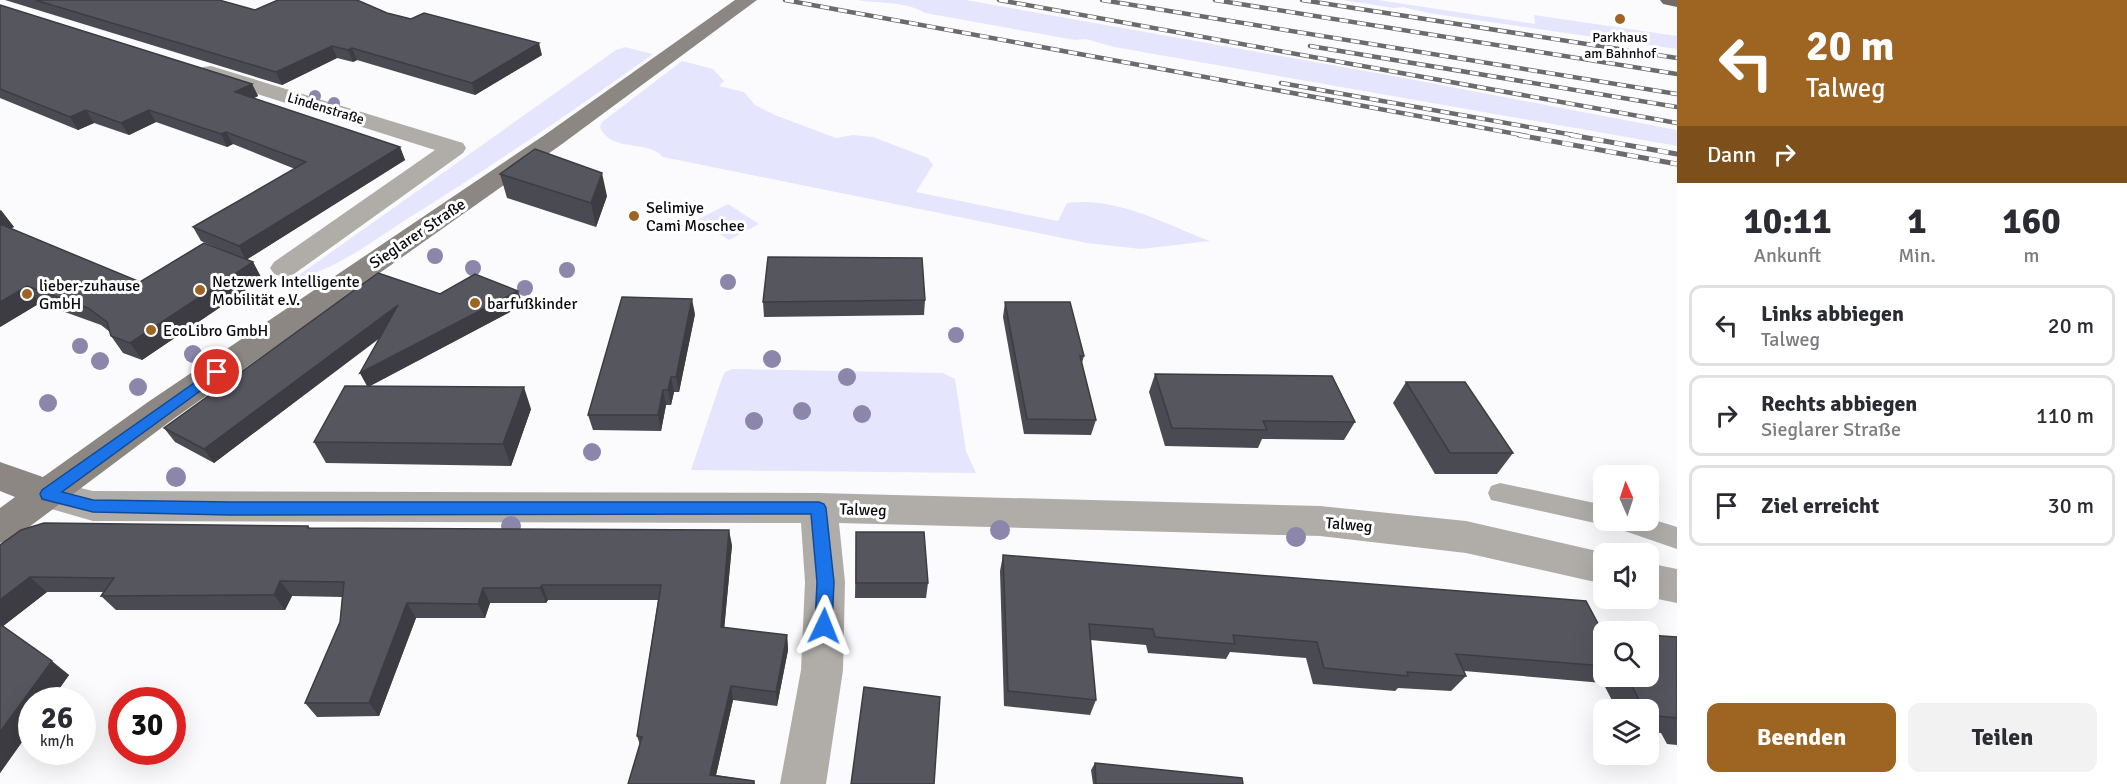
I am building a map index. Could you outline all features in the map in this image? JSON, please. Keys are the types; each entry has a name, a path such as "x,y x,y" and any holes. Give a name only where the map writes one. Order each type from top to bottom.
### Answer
{"main road":[{"path":"1670,0 1677,1"}],"street":[{"name":"Sieglarer Straße","path":"0,528 160,411 544,146 747,0"},
{"name":"Lindenstraße","path":"192,66 454,148 284,268"},
{"path":"0,476 47,494"},
{"name":"Talweg","path":"47,494 93,506 819,508 1320,521 1466,537 1593,566"},
{"path":"803,784 822,670 825,582 819,508"},
{"path":"1659,582 1677,586"}],"lane":[{"path":"1500,493 1593,513"},
{"path":"1656,531 1677,538"}],"shaded area":[{"path":"858,0 966,0 1399,77 1677,130 1677,146 1114,47 1086,39 1075,40 925,13 909,6"},
{"path":"1342,0 1378,0 1535,24 1534,15 1677,36 1677,49 1428,13 1403,7 1394,8"},
{"path":"625,47 653,54 530,139 366,246 322,270 296,277 616,50"},
{"path":"682,61 713,69 724,81 719,86 744,92 755,105 775,115 836,138 853,135 873,137 928,158 933,165 916,192 1058,221 1067,203 1085,202 1122,207 1210,241 1141,249 1087,243 663,157 648,148 621,143 605,135 600,127 602,122"},
{"path":"728,204 759,224 729,240 697,220"},
{"path":"732,369 943,373 955,379 966,451 976,473 691,470 722,378 725,372"}],"building":[{"path":"35,0 219,0 255,10 278,0 357,0 387,13 411,19 424,13 539,43 472,83 352,48 348,50 332,46 276,72"},
{"path":"0,5 252,84 235,92 400,147 239,246 193,227 306,162 226,132 221,134 149,110 121,123 86,110 70,117 0,89"},
{"path":"535,149 602,173 591,203 500,174"},
{"path":"0,224 140,282 204,243 253,262 130,343 111,336 107,322 88,308 27,286 0,302"},
{"path":"768,257 922,258 925,300 763,302"},
{"path":"378,273 440,294 475,274 518,291 360,373 398,305 204,449 164,428"},
{"path":"622,297 692,299 676,377 671,377 668,390 663,390 658,415 588,415"},
{"path":"1005,302 1070,302 1084,356 1080,356 1096,420 1027,419"},
{"path":"1155,374 1332,376 1355,422 1263,421 1267,430 1172,428"},
{"path":"1406,382 1465,382 1513,453 1450,453"},
{"path":"345,386 524,387 503,444 314,442"},
{"path":"44,523 308,526 308,528 729,530 721,627 787,635 776,692 731,686 710,775 754,781 754,784 628,784 642,737 637,736 661,585 542,585 540,588 483,588 478,604 407,603 369,703 305,703 340,622 344,582 280,581 274,595 101,596 114,578 30,577 0,600 0,545 21,530"},
{"path":"856,532 924,532 928,583 856,583"},
{"path":"1003,555 1586,601 1597,621 1593,621 1593,665 1456,654 1466,676 1407,672 1408,676 1324,668 1317,642 1233,635 1235,644 1155,637 1153,629 1089,624 1096,700 1008,691"},
{"path":"0,624 52,661 33,687 18,687 18,707 0,732"},
{"path":"1659,636 1677,637 1677,718 1659,716 1659,699 1638,699 1632,687 1659,687"},
{"path":"864,687 940,697 934,784 851,784"},
{"path":"1095,763 1242,778 1243,784 1096,784"}],"railway":[{"path":"785,0 1527,136"},
{"path":"999,0 1677,123"},
{"path":"1102,0 1677,94"},
{"path":"1215,0 1677,74"},
{"path":"1302,0 1677,58"},
{"path":"1310,46 1677,107"},
{"path":"1281,83 1579,136"},
{"path":"1519,135 1677,164"},
{"path":"1571,135 1677,154"}],"place":[{"name":"Parkhaus am Bahnhof","path":"1620,19"},
{"name":"Selimiye Cami Moschee","path":"634,216"},
{"name":"Netzwerk Intelligente Mobilität e.V.","path":"200,290"},
{"name":"lieber-zuhause GmbH","path":"27,294"},
{"name":"barfußkinder","path":"475,303"},
{"name":"EcoLibro GmbH","path":"151,330"}],"route":[{"path":"217,372 47,494 93,506 819,508 825,582 824,626"}]}
